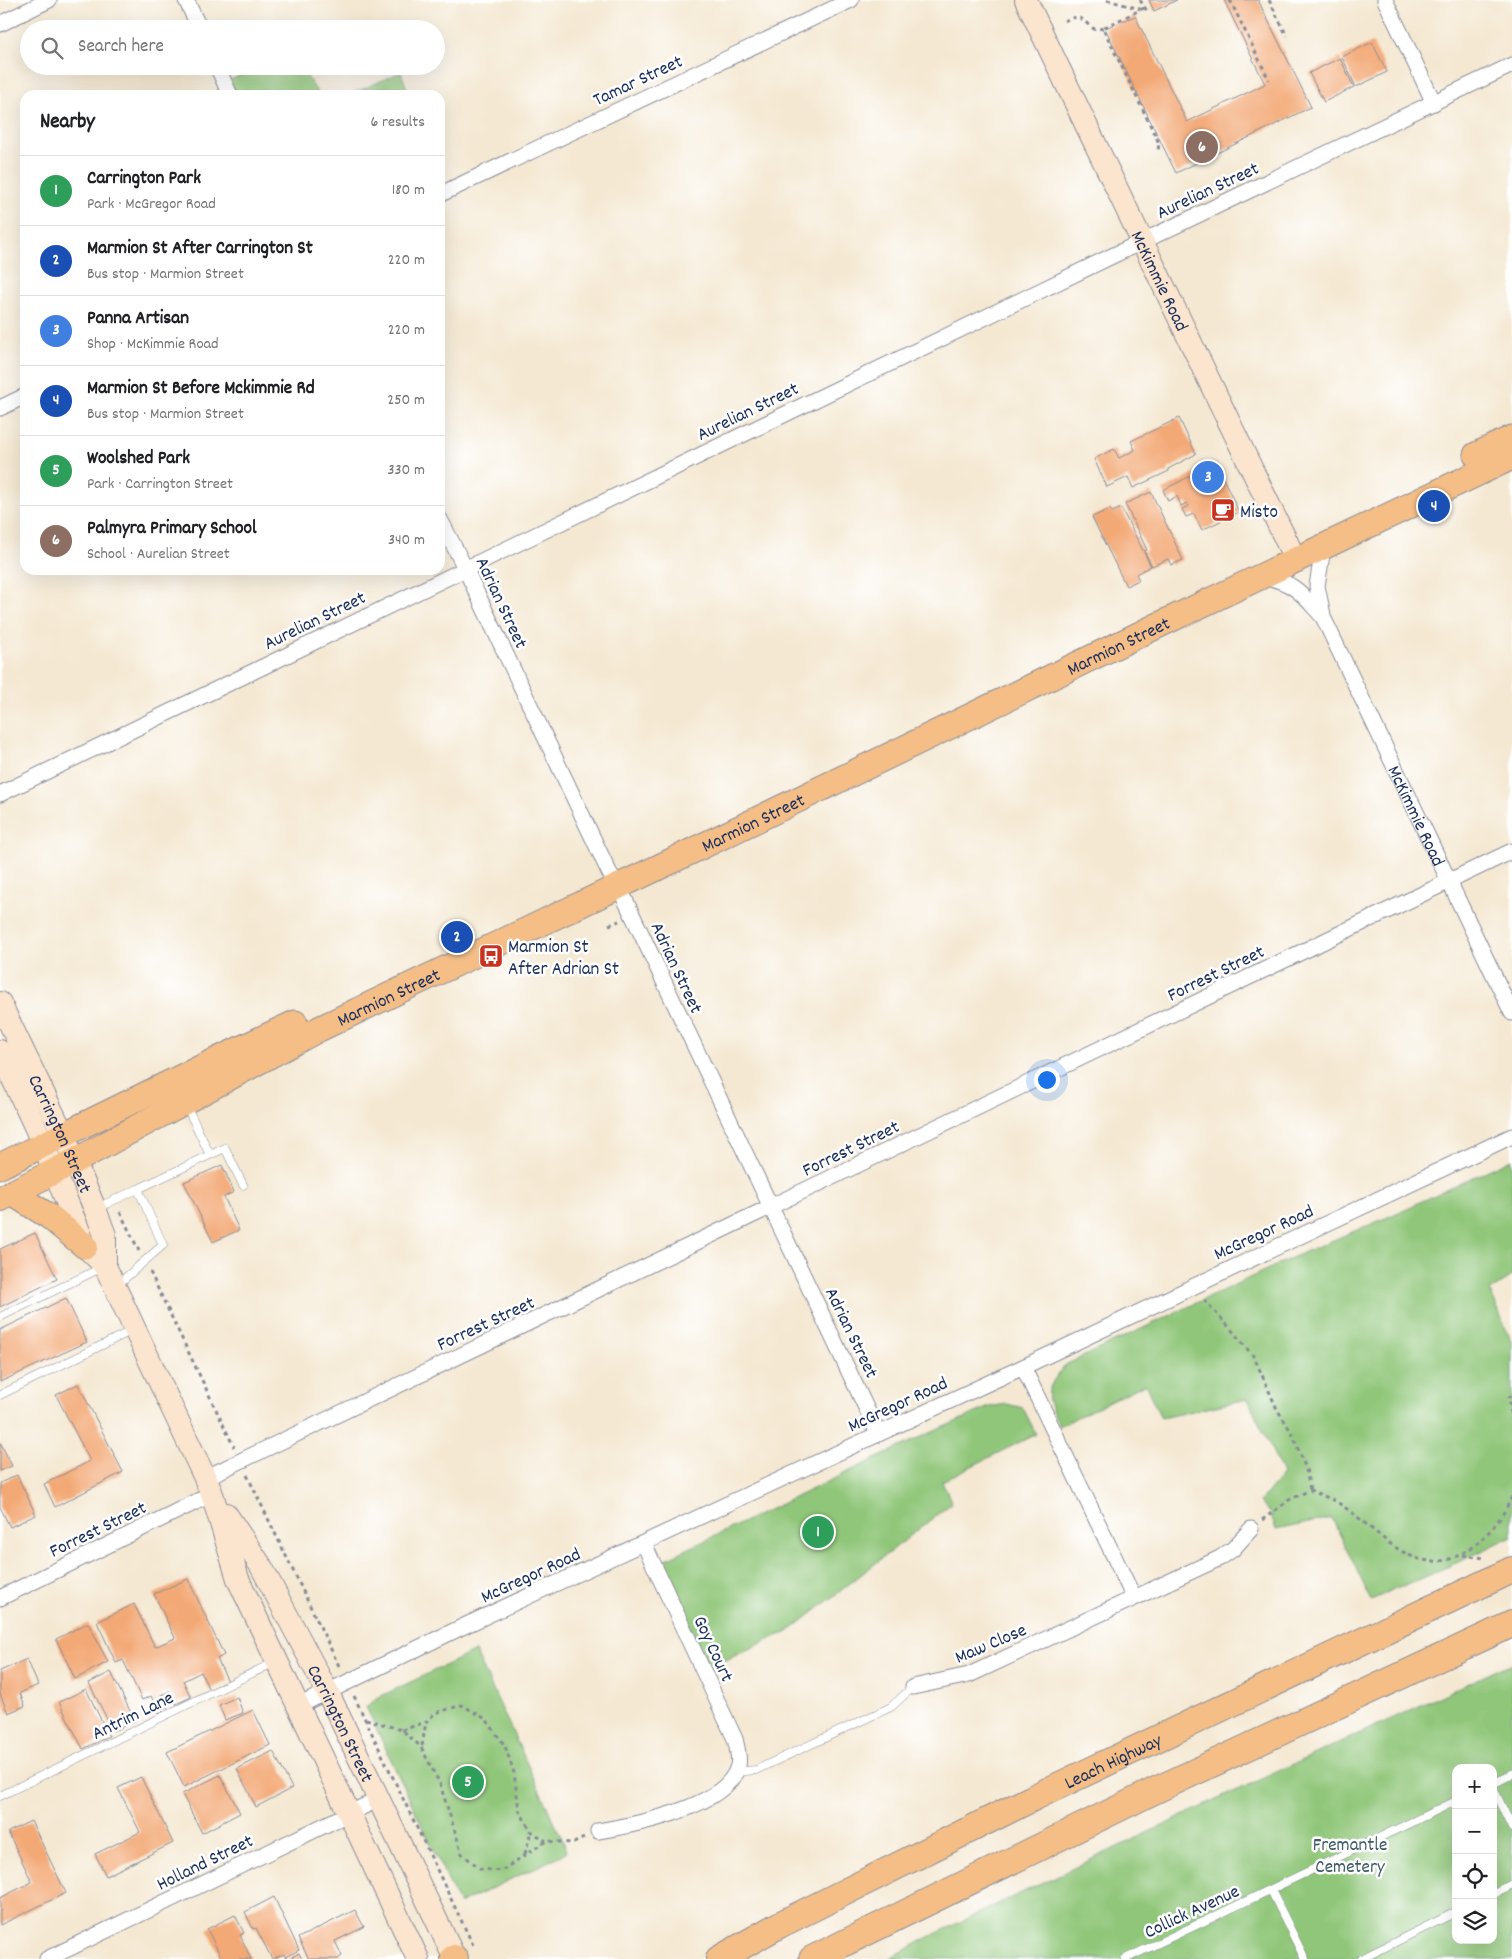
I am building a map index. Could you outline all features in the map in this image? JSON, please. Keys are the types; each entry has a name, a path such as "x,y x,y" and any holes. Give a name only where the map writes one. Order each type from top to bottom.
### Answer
{"highway":[{"name":"Leach Highway","path":"719,1959 779,1925 1038,1795 1512,1570"},
{"path":"812,1959 1156,1790 1512,1624"},
{"path":"698,1959 779,1925"}],"main road":[{"name":"McKimmie Road","path":"1026,0 1292,553"},
{"name":"Marmion Street","path":"6,1196 319,1029 613,880 1292,553 1512,438"},
{"name":"Marmion Street","path":"0,1166 54,1141 208,1063 613,880 1262,576 1292,553 1323,548 1512,457"},
{"name":"Carrington Street","path":"0,1003 65,1166 85,1246 105,1266 209,1486 261,1566 328,1693 379,1800 460,1956"},
{"name":"Carrington Street","path":"0,1052 54,1141"},
{"name":"Carrington Street","path":"65,1166 104,1204 105,1266"},
{"path":"6,1196 45,1214 85,1246"},
{"name":"Carrington Street","path":"209,1486 238,1579 418,1959"}],"street":[{"path":"0,24 49,0"},
{"path":"186,0 196,20"},
{"name":"Tamar Street","path":"445,192 850,0"},
{"path":"1385,0 1434,103"},
{"name":"Aurelian Street","path":"0,794 465,568 1512,66"},
{"path":"221,75 228,90"},
{"path":"0,408 20,398"},
{"name":"Adrian Street","path":"445,529 878,1433"},
{"name":"McKimmie Road","path":"1323,548 1317,586 1322,602 1323,617"},
{"name":"McKimmie Road","path":"1262,576 1280,580 1297,589 1308,598 1323,617 1512,1013"},
{"name":"Forrest Street","path":"0,1598 209,1486 240,1461 1512,851"},
{"name":"McGregor Road","path":"298,1706 1512,1136"},
{"path":"1023,1367 1134,1598"},
{"name":"Maw Close","path":"913,1687 970,1675 1220,1558 1233,1549 1251,1529"},
{"name":"Goy Court","path":"644,1544 735,1739 739,1764 736,1772"},
{"path":"598,1831 652,1820 716,1795 725,1787 736,1772"},
{"name":"Holland Street","path":"47,1959 379,1800"}],"lane":[{"path":"184,1101 210,1155"},
{"path":"104,1204 225,1148 243,1185"},
{"path":"115,1287 163,1245 138,1189"},
{"path":"0,1317 105,1266"},
{"path":"0,1395 135,1330"},
{"name":"Antrim Lane","path":"0,1796 278,1660"},
{"name":"Maw Close","path":"736,1772 756,1770 891,1707 913,1687"},
{"path":"1497,1782 1512,1774"},
{"path":"1497,1796 1512,1828"},
{"name":"Collick Avenue","path":"1125,1959 1452,1804"},
{"path":"1497,1892 1512,1884"},
{"path":"1271,1890 1305,1959"},
{"path":"1361,1959 1452,1914"}],"path":[{"path":"1107,0 1144,9"},
{"path":"1140,0 1144,9"},
{"path":"1230,0 1269,80"},
{"path":"1269,0 1287,36"},
{"path":"1064,21 1077,16 1083,18 1096,30 1144,9"},
{"path":"1103,28 1159,143 1158,152"},
{"path":"104,1204 144,1261 348,1683 365,1719 460,1956"},
{"path":"1193,1286 1208,1306 1230,1328 1254,1357 1277,1409 1292,1433 1306,1469 1310,1490"},
{"path":"1512,1396 1509,1397 1512,1420"},
{"path":"1251,1529 1289,1500 1310,1490 1335,1501 1407,1556 1434,1561 1463,1555 1484,1538 1507,1509 1512,1496"},
{"path":"402,1730 426,1722 435,1713 462,1705 486,1719 505,1746 514,1773 518,1810 531,1831 546,1841 574,1843 598,1831"},
{"path":"365,1719 402,1730 422,1747 440,1784 462,1854 481,1869 501,1871 546,1841"},
{"path":"422,1747 426,1722"},
{"path":"525,1854 531,1831"}],"green space":[{"path":"241,75 306,75 316,90 228,90 224,83"},
{"path":"394,75 402,75 407,90 360,90"},
{"path":"1512,1159 1512,1276 1490,1291 1512,1343 1512,1536 1472,1556 1371,1600 1332,1518 1276,1530 1271,1514 1260,1502 1283,1474 1248,1399 1161,1418 1145,1384 1059,1426 1048,1394 1053,1382 1065,1365 1300,1254 1388,1217"},
{"path":"1007,1404 1023,1408 1036,1434 942,1481 952,1503 792,1629 709,1668 660,1562 919,1438 989,1407"},
{"path":"475,1651 564,1843 566,1853 459,1904 366,1707 375,1699"},
{"name":"Fremantle Cemetery","path":"1512,1663 1512,1959 888,1959 933,1935 1218,1799"}],"building":[{"path":"1149,0 1177,0 1154,11"},
{"path":"1224,0 1258,0 1311,107 1176,173 1105,28 1135,16 1187,122 1265,84"},
{"path":"1372,42 1387,72 1356,87 1342,57"},
{"path":"1340,58 1354,87 1324,102 1309,73"},
{"path":"1179,418 1196,454 1168,469 1169,471 1133,488 1128,477 1107,487 1094,459 1114,449 1119,458 1135,450 1131,441"},
{"path":"1216,463 1239,512 1202,530 1194,514 1186,517 1182,509 1189,506 1187,503 1181,506 1177,496 1168,501 1163,490"},
{"path":"1151,492 1183,560 1171,565 1168,559 1152,566 1144,551 1147,550 1125,504"},
{"path":"1121,508 1151,566 1136,574 1139,580 1126,586 1092,517 1110,509 1112,512"},
{"path":"222,1165 234,1192 224,1197 239,1230 213,1242 184,1182"},
{"path":"35,1233 57,1279 0,1307 0,1249"},
{"path":"66,1298 87,1342 0,1382 0,1330"},
{"path":"78,1384 123,1472 55,1507 44,1484 90,1461 56,1395"},
{"path":"0,1442 12,1466 0,1471"},
{"path":"17,1475 36,1515 10,1527 0,1507 0,1483"},
{"path":"188,1579 224,1655 217,1659 228,1681 209,1690 201,1672 183,1681 191,1697 176,1704 170,1691 161,1695 168,1709 159,1713 151,1696 142,1700 123,1660 116,1663 97,1622 134,1604 155,1647 175,1638 154,1594"},
{"path":"88,1623 108,1662 75,1679 56,1639"},
{"path":"27,1659 38,1685 20,1693 25,1706 8,1713 0,1694 0,1671"},
{"path":"111,1672 135,1721 113,1731 89,1683"},
{"path":"86,1689 109,1736 83,1749 59,1702"},
{"path":"237,1697 243,1713 225,1720 219,1705"},
{"path":"253,1710 270,1745 184,1787 167,1752"},
{"path":"273,1751 292,1788 256,1807 237,1769"},
{"path":"220,1775 240,1813 202,1833 182,1794"},
{"path":"141,1777 173,1843 106,1876 95,1854 140,1832 118,1788"},
{"path":"31,1821 66,1893 0,1925 0,1898 32,1882 8,1832"},
{"path":"274,1897 299,1950 285,1957 284,1954 272,1959 256,1928 253,1929 245,1912"},
{"path":"355,1910 364,1927 335,1941 342,1956 338,1959 309,1959 298,1938"},
{"path":"235,1915 244,1933 240,1935 251,1959 222,1959 207,1929"},
{"path":"299,1953 302,1959 288,1959"}],"place":[{"name":"Palmyra Primary School","path":"1202,147"},
{"name":"Panna Artisan","path":"1208,477"},
{"name":"Marmion St Before Mckimmie Rd","path":"1434,506"},
{"name":"Misto","path":"1223,510"},
{"name":"Marmion St After Carrington St","path":"457,937"},
{"name":"Marmion St After Adrian St","path":"491,956"},
{"name":"Carrington Park","path":"818,1532"},
{"name":"Woolshed Park","path":"468,1782"}]}
